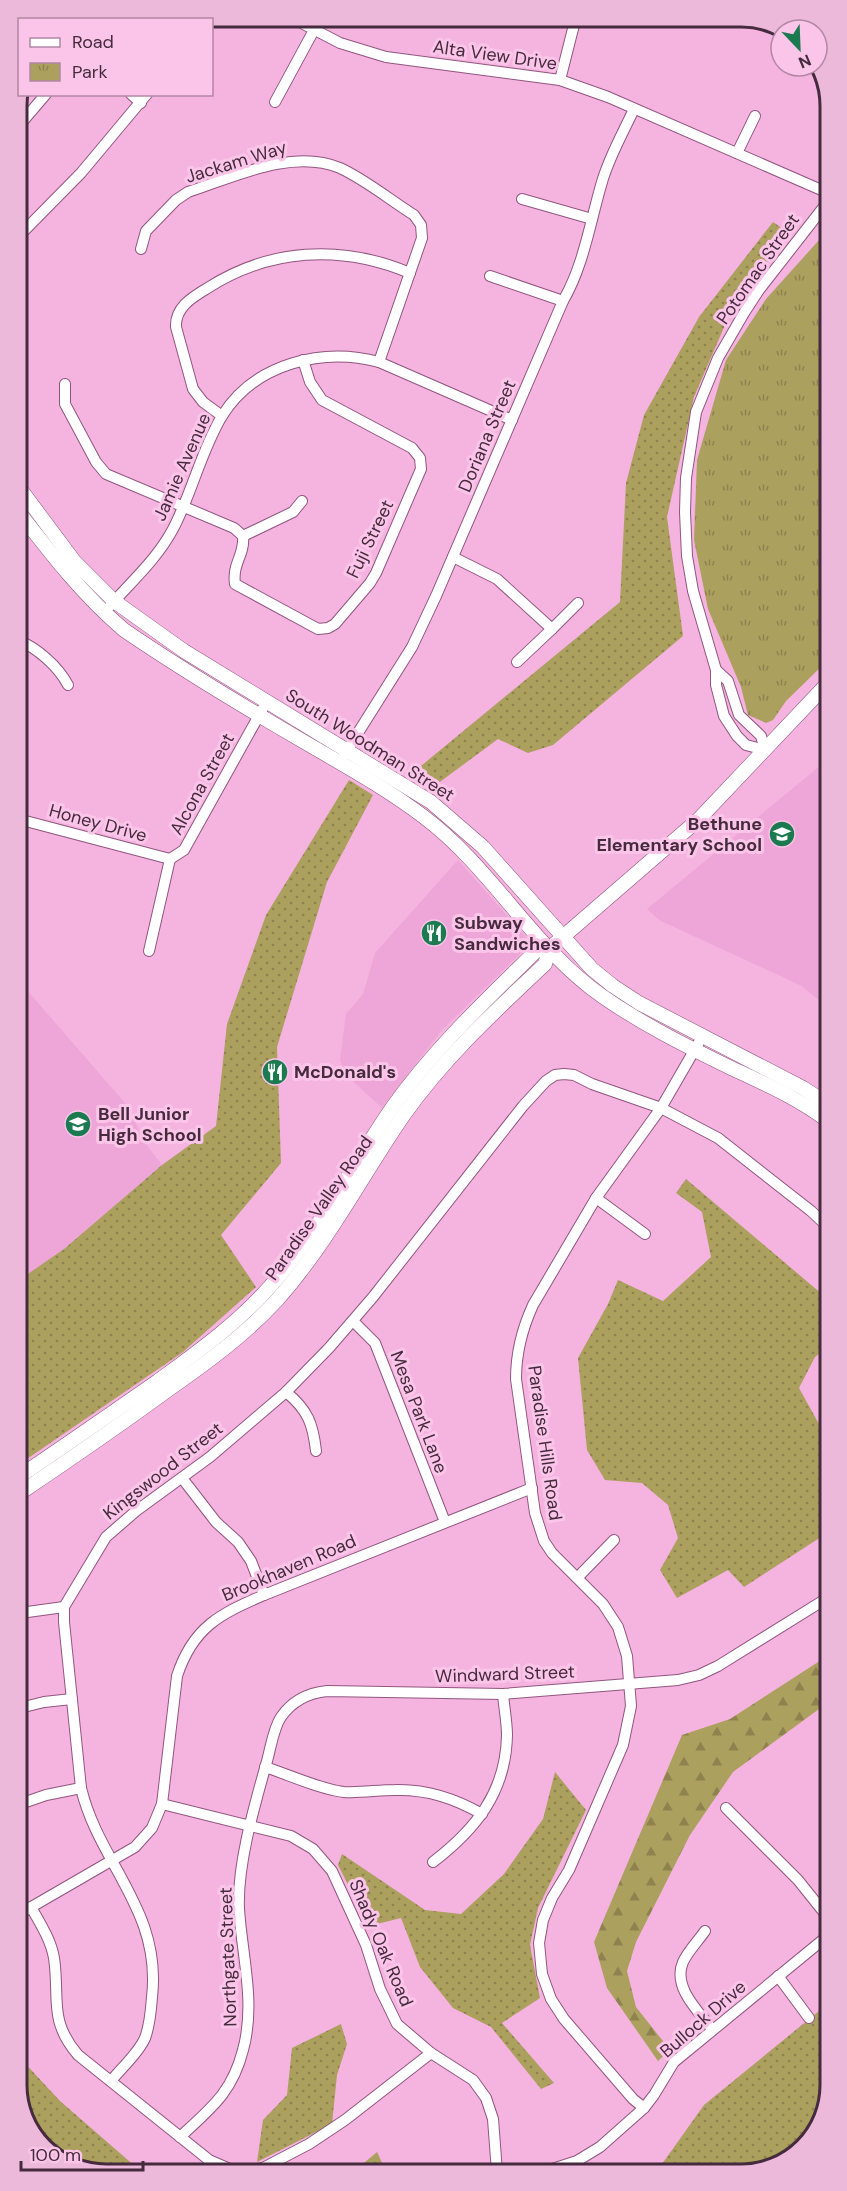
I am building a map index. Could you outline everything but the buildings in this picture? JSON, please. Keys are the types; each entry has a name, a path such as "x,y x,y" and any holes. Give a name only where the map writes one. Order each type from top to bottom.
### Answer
{"main road":[{"name":"South Woodman Street","path":"27,498 74,561 114,601 164,638 267,701 452,840 550,948 578,977 601,995 634,1017 694,1050 794,1098 820,1114"},
{"name":"South Woodman Street","path":"27,524 65,573 104,613 146,646 259,715 431,802 483,847 562,937 592,969 613,986 702,1037 820,1099"},
{"name":"Paradise Valley Road","path":"27,1488 215,1356 247,1330 277,1300 324,1238 404,1116 431,1079 466,1039 545,964 550,948 699,819 820,691"},
{"name":"Paradise Valley Road","path":"27,1471 207,1346 267,1291 307,1238 392,1108 420,1071 456,1029 536,951 550,948"}],"street":[{"name":"Alta View Drive","path":"309,27 340,43 386,57 560,80 608,97 820,189"},
{"path":"560,80 573,27"},
{"path":"275,102 314,30"},
{"path":"27,116 44,96"},
{"path":"27,228 81,172 144,99"},
{"name":"Doriana Street","path":"343,757 412,647 453,557 562,301 570,289 602,179 634,109"},
{"path":"737,153 755,116"},
{"name":"Jackam Way","path":"141,249 146,231 176,200 188,192 291,161 311,161 341,169 414,215 421,225 422,238 410,273"},
{"path":"522,199 592,219"},
{"name":"Potomac Street","path":"716,670 728,681 739,715 761,736 765,750 746,746 736,736 724,716 716,686 716,670 693,591 687,556 685,512 687,478 696,412 718,358 744,313 820,212"},
{"path":"222,416 203,402 193,388 176,327 176,319 180,310 195,297 231,274 245,268 304,255 336,255 368,259 410,273 379,362"},
{"path":"490,276 562,301"},
{"name":"Jamie Avenue","path":"104,613 162,548 184,505 202,458 222,416 238,397 257,381 279,368 303,360 342,356 379,362 512,420"},
{"name":"Fuji Street","path":"243,536 244,545 233,571 235,584 318,629 328,628 335,624 376,573 421,469 420,458 412,448 322,400 310,382 303,360"},
{"path":"65,384 65,404 96,462 106,474 184,505 234,528 243,536 293,512 302,501"},
{"path":"453,557 497,579 552,629"},
{"path":"517,662 578,603"},
{"path":"27,644 61,672 68,685"},
{"name":"Alcona Street","path":"149,951 170,860 184,850 267,701"},
{"name":"Honey Drive","path":"27,821 170,860"},
{"name":"Paradise Hills Road","path":"644,2108 633,2099 564,2019 551,1999 542,1974 539,1956 543,1920 552,1898 569,1870 623,1744 631,1706 627,1656 618,1627 603,1604 552,1553 544,1541 535,1513 531,1488 516,1379 516,1358 532,1305 596,1198 661,1108 702,1037"},
{"name":"Kingswood Street","path":"64,1607 106,1537 286,1392 353,1321 537,1090 555,1075 574,1075 592,1084 661,1108"},
{"path":"661,1108 718,1137 820,1220"},
{"path":"596,1198 645,1234"},
{"name":"Mesa Park Lane","path":"353,1321 375,1343 445,1522"},
{"path":"286,1392 298,1402 308,1416 314,1430 316,1451"},
{"path":"182,1478 216,1522 238,1542 251,1561 264,1595"},
{"name":"Brookhaven Road","path":"27,1909 113,1861 142,1840 152,1827 162,1804 177,1676 183,1659 198,1636 212,1622 229,1610 264,1595 531,1488"},
{"path":"578,1577 614,1540"},
{"name":"Windward Street","path":"251,1826 277,1724 291,1706 309,1695 327,1691 503,1694 678,1680 709,1671 820,1603"},
{"path":"27,1612 64,1607 81,1788 87,1813 141,1916 152,1955 154,1980 150,2018 145,2037 137,2051 111,2081"},
{"path":"433,1862 460,1841 482,1814 496,1788 504,1765 507,1734 503,1694"},
{"path":"27,1706 72,1699"},
{"path":"266,1767 343,1792 393,1790 422,1791 441,1795 482,1814"},
{"path":"27,1802 81,1788"},
{"name":"Shady Oak Road","path":"162,1804 291,1836 314,1849 332,1871 366,1945 381,1989 397,2024 431,2054 473,2080 486,2098 493,2119 496,2164"},
{"path":"726,1808 796,1877 820,1907"},
{"name":"Northgate Street","path":"180,2137 220,2099 234,2076 246,2039 249,1999 239,1907 243,1863 251,1826"},
{"path":"31,1907 50,1944 54,1959 56,2012 62,2032 78,2055 217,2164"},
{"path":"705,1931 683,1963 681,1979 687,1995 712,2029"},
{"name":"Bullock Drive","path":"568,2164 600,2147 644,2108 674,2062 820,1942"},
{"path":"778,1976 809,2018"},
{"path":"271,2164 309,2144 345,2120 431,2054"}],"shaded area":[{"name":"Bethune Elementary School","path":"820,766 820,1001 802,986 659,920 647,909"},
{"path":"458,860 531,943 442,1030 382,1108 345,1074 340,1059 346,1014 363,994 375,953"},
{"name":"Bell Junior High School","path":"27,990 131,1110 142,1139 162,1165 64,1249 27,1274"}],"green space":[{"path":"773,222 789,233 728,318 694,397 667,517 683,636 553,745 528,753 498,739 429,790 410,775 620,602 626,483 644,415 699,317"},
{"path":"820,239 820,668 786,701 773,720 766,723 748,715 741,687 708,609 694,540 697,460 726,360 766,299"},
{"path":"349,780 373,795 327,882 277,1047 281,1163 221,1235 256,1287 183,1352 27,1459 27,1274 64,1249 162,1165 216,1126 227,1024 266,915"},
{"path":"686,1179 820,1292 820,1353 815,1357 799,1388 820,1426 820,1538 744,1587 728,1570 677,1598 660,1570 678,1538 668,1505 642,1483 605,1480 587,1450 578,1358 608,1304 618,1280 663,1301 711,1257 702,1212 676,1193"},
{"path":"820,1661 820,1708 733,1772 690,1835 636,1942 627,1971 636,2007 670,2050 658,2061 607,1988 594,1942 682,1735 730,1719"},
{"path":"555,1772 586,1810 538,1908 530,1945 540,1998 502,2023 554,2083 541,2089 491,2027 453,2008 420,1967 401,1918 369,1926 338,1865 342,1854 425,1910 461,1914 504,1874 543,1819"},
{"path":"820,2010 820,2085 816,2110 807,2129 789,2148 766,2160 741,2164 662,2164 704,2105"},
{"path":"341,2024 347,2044 337,2075 332,2124 257,2162 263,2120 287,2095 292,2048"},
{"path":"27,2065 60,2101 132,2164 101,2164 86,2161 58,2148 40,2129 31,2110"},
{"path":"377,2152 383,2164 363,2164"}],"place":[{"name":"Bethune Elementary School","path":"782,834"},
{"name":"Subway Sandwiches","path":"434,933"},
{"name":"McDonald's","path":"275,1072"},
{"name":"Bell Junior High School","path":"78,1124"}]}
